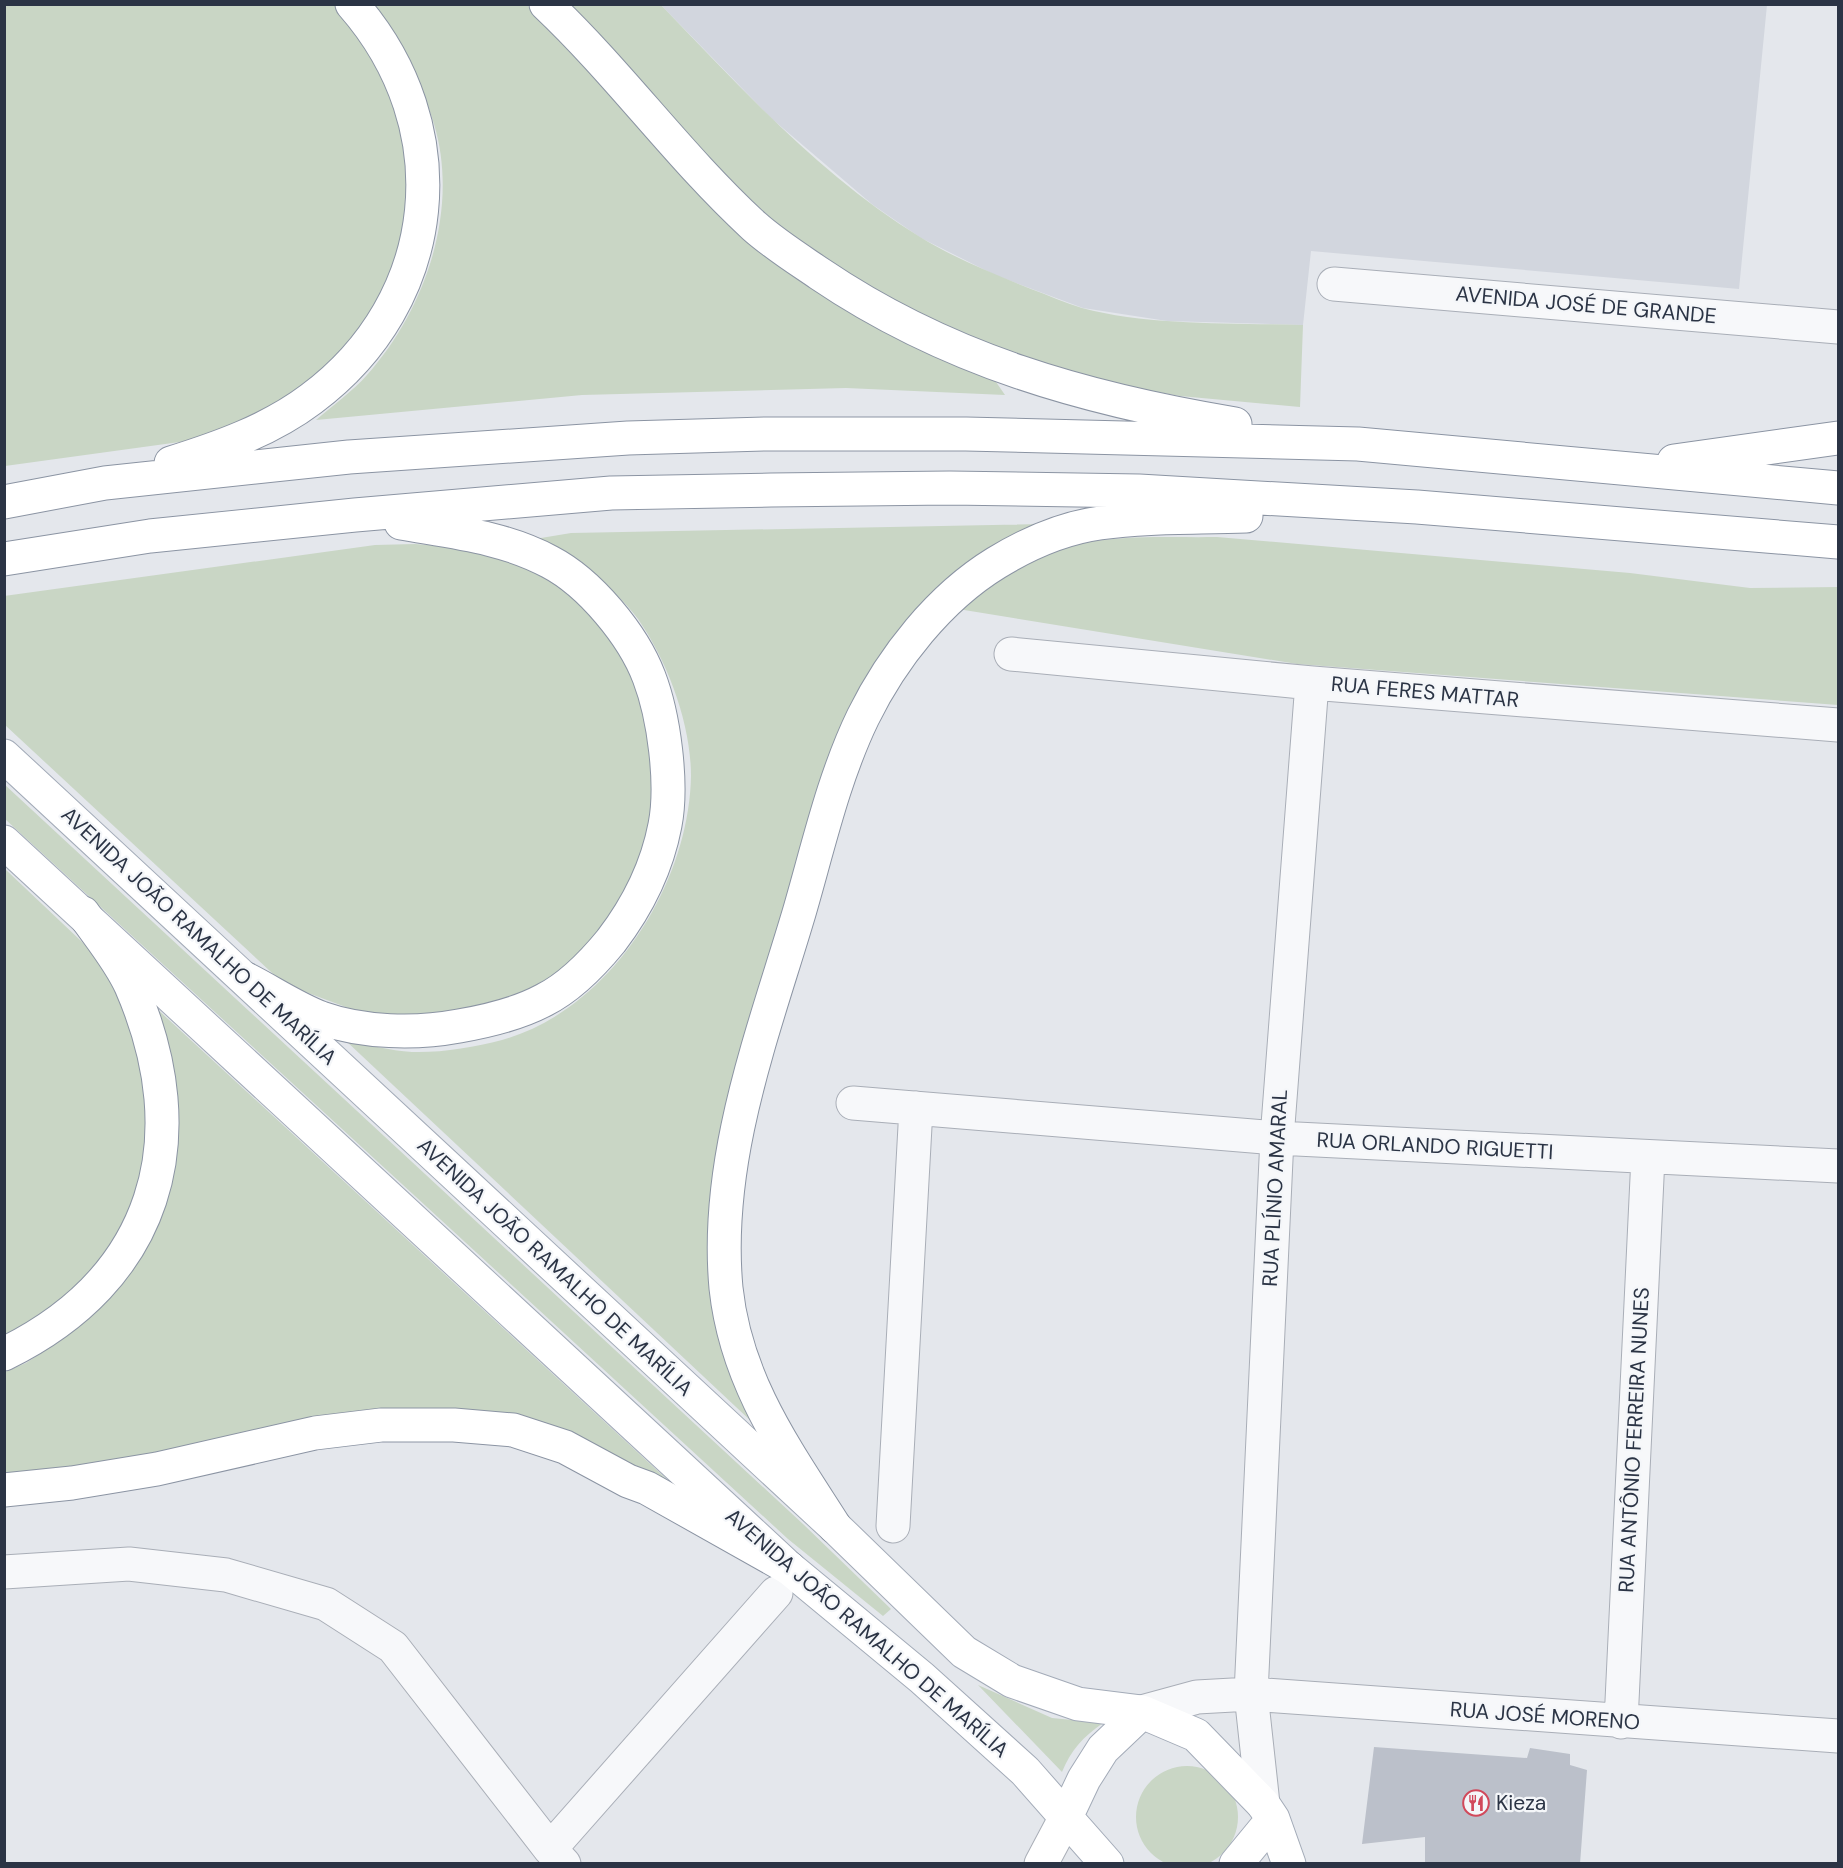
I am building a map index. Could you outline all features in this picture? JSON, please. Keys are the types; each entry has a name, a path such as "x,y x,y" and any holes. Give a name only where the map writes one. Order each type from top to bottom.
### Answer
{"main road":[{"path":"105,483 202,453 280,420 312,399 343,370 372,337 398,295 414,255 421,214 425,180 420,142 411,104 395,64 374,30 352,4"},
{"path":"546,4 701,175 748,220 861,302 941,343 1081,393 1147,410 1358,444 1839,488"},
{"path":"4,502 105,483 349,457 628,438 766,434 966,434 1358,444"},
{"path":"1614,469 1839,438"},
{"path":"4,559 150,536 355,515 611,493 950,488 1139,491 1417,507 1839,542"},
{"path":"835,1527 762,1413 738,1349 726,1290 724,1233 727,1188 742,1105 840,774 863,717 890,671 913,639 951,596 995,563 1048,537 1100,523 1417,507"},
{"path":"246,979 321,1018 362,1028 432,1031 493,1020 546,1000 593,963 627,919 652,870 665,823 667,773 662,728 649,677 622,627 589,591 551,562 500,540 355,515"},
{"name":"AVENIDA JOÃO RAMALHO DE MARÍLIA","path":"4,756 835,1527 964,1652 1012,1681 1078,1704 1142,1712 1196,1735 1268,1812"},
{"name":"AVENIDA JOÃO RAMALHO DE MARÍLIA","path":"4,842 83,914 782,1581 922,1678 1025,1771 1067,1815 1107,1863"},
{"path":"4,1354 37,1338 83,1303 119,1263 143,1222 158,1174 163,1125 159,1076 147,1030 130,984 83,914"},
{"path":"4,1490 72,1483 157,1469 326,1431 381,1425 454,1425 513,1430 565,1447 628,1481 647,1488 782,1581"},
{"path":"1041,1863 1084,1779 1103,1749 1142,1712"},
{"path":"1236,1863 1268,1812"},
{"path":"1268,1812 1289,1863"}],"street":[{"name":"AVENIDA JOSÉ DE GRANDE","path":"1334,284 1839,327"},
{"name":"RUA FERES MATTAR","path":"1011,654 1312,683 1839,725"},
{"name":"RUA PLÍNIO AMARAL","path":"1268,1812 1251,1694 1277,1138 1312,683"},
{"name":"RUA ORLANDO RIGUETTI","path":"853,1103 1277,1138 1839,1166"},
{"path":"893,1526 916,1108"},
{"name":"RUA ANTÔNIO FERREIRA NUNES","path":"1621,1722 1648,1157"},
{"path":"4,1572 129,1564 226,1575 326,1604 393,1647 557,1856 782,1581"},
{"name":"RUA JOSÉ MORENO","path":"1142,1712 1197,1697 1251,1694 1839,1736"}],"shaded area":[{"path":"661,5 1767,5 1739,289 1311,251 1303,325 1167,321 1083,308 995,275 921,238 873,205 771,118"}],"green space":[{"path":"336,4 349,16 378,69 403,127 413,200 395,279 342,362 245,422 187,441 5,466 4,5"},
{"path":"368,4 527,5 879,327 934,356 994,379 1005,395 846,388 582,395 316,420 361,381 388,349 421,290 440,224 443,190 441,157 429,107 407,61"},
{"path":"559,5 661,5 752,99 849,187 920,237 946,252 989,271 1069,304 1108,314 1192,323 1303,325 1300,407 1180,396 1101,382 1027,363 901,310 782,230 729,183"},
{"path":"1049,524 915,615 725,1121 713,1178 710,1232 717,1332 729,1372 752,1422 345,1040 387,1049 434,1052 502,1040 541,1025 577,1001 609,972 636,938 659,900 676,859 687,817 691,776 687,736 668,674 649,636 628,606 591,574 535,539 571,533"},
{"path":"1217,537 1630,573 1750,588 1838,587 1838,705 1297,664 958,609 1011,571 1052,551 1074,545 1122,538"},
{"path":"415,544 467,548 520,562 561,584 594,612 622,652 640,693 658,795 648,844 601,935 564,969 515,997 459,1016 405,1018 351,1009 284,984 5,725 4,596 375,545"},
{"path":"4,784 803,1524 891,1609 883,1616 788,1539 5,819"},
{"path":"5,869 98,957 119,993 138,1036 152,1121 136,1205 90,1286 5,1344"},
{"path":"155,1007 686,1497 539,1424 5,1475 5,1372 26,1363 70,1334 101,1304 161,1214"},
{"path":"978,1685 1052,1718 1103,1723 1078,1744 1062,1772"},
{"path":"1187,1766 1207,1770 1223,1781 1234,1797 1238,1817 1234,1837 1223,1853 1207,1864 1187,1868 1167,1864 1151,1853 1140,1837 1136,1817 1140,1797 1151,1781 1167,1770"}],"building":[{"name":"Kieza","path":"1374,1747 1527,1758 1530,1748 1570,1754 1570,1765 1587,1770 1580,1864 1425,1864 1425,1837 1362,1844"}],"place":[{"name":"Kieza","path":"1476,1803"}]}
